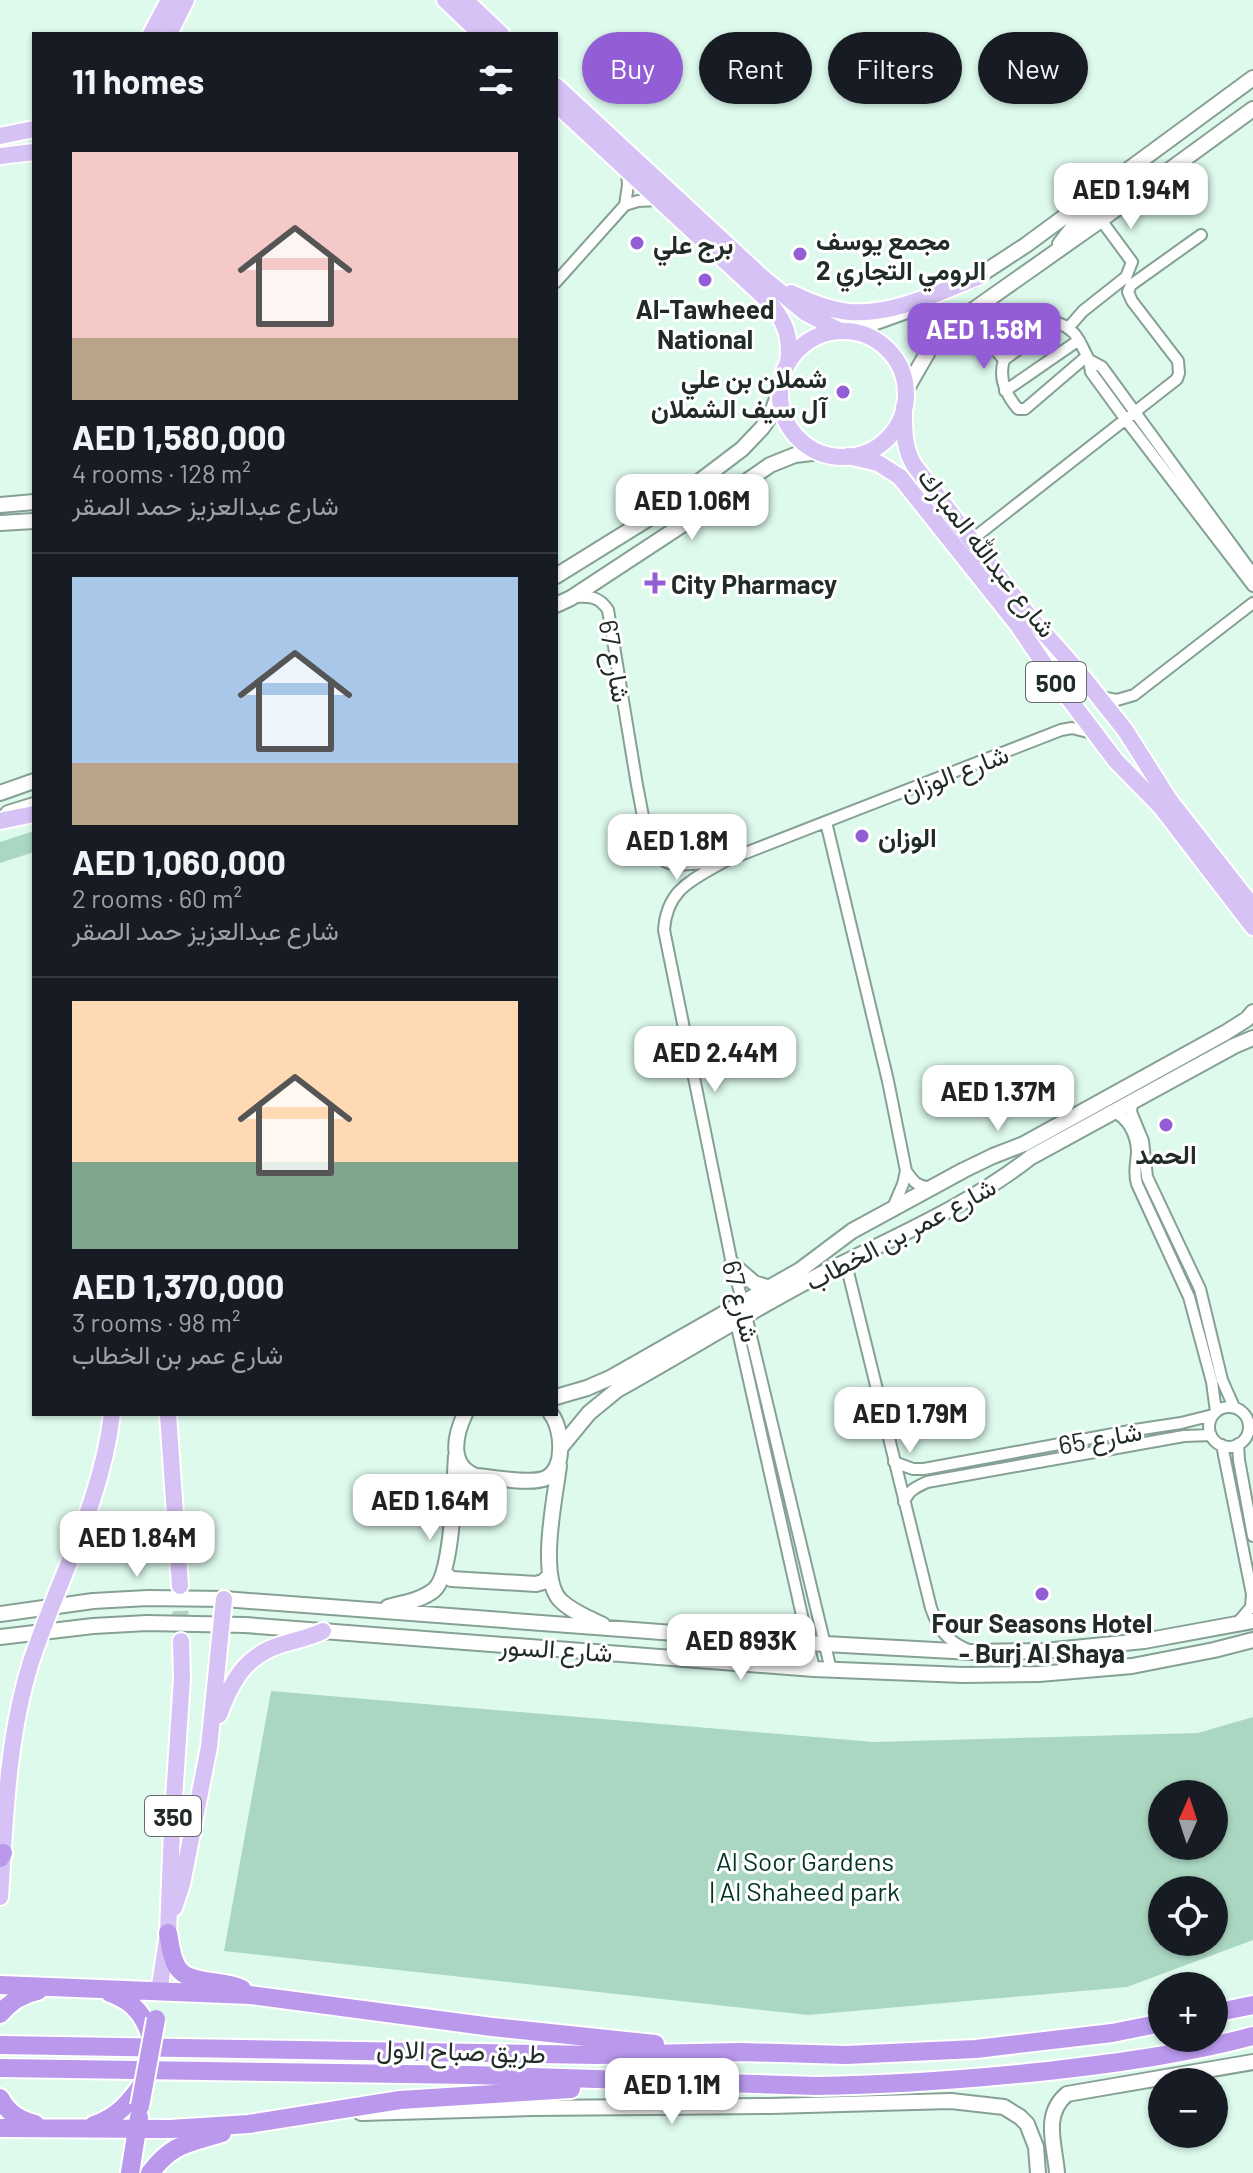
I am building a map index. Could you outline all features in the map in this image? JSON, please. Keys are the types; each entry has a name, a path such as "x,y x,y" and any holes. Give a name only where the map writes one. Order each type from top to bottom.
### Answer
{"highway":[{"path":"168,1924 174,1962 182,1973 193,1979 227,1983 250,1995"},
{"path":"0,1985 250,1995 492,2027 741,2052"},
{"path":"1,2013 21,1996 56,1988"},
{"path":"88,1989 122,1997 151,2020 152,2042 144,2082 134,2105 138,2129 130,2173"},
{"name":"350","path":"151,2020 159,1992"},
{"path":"1228,2010 1253,2005"},
{"name":"طريق صباح الاول","path":"0,2045 597,2055 741,2052 846,2055 976,2049 1148,2026"},
{"name":"طريق صباح الاول","path":"0,2068 439,2075 816,2086 921,2083 1102,2065 1204,2050 1253,2038"},
{"path":"150,2173 164,2155 179,2146 249,2124 301,2114 400,2100 678,2083"},
{"path":"0,2098 23,2121 46,2128"},
{"path":"79,2127 108,2120 134,2105"},
{"path":"0,2128 138,2129 249,2124"}],"main road":[{"path":"152,32 169,0"},
{"path":"170,32 186,0"},
{"path":"445,0 479,32"},
{"path":"465,0 499,32"},
{"path":"1253,78 980,276 915,310 813,338 800,348 782,376 781,408 792,431 803,442 834,456 865,452 881,443 897,425 905,399 929,350 949,327 1253,109"},
{"path":"558,88 763,278 806,313 876,340 890,352 902,373 905,399"},
{"path":"558,106 777,311 789,336 788,363"},
{"path":"0,136 32,129"},
{"path":"6,156 32,155"},
{"path":"1056,252 1077,222 1117,190 1119,184 1115,178"},
{"path":"763,278 813,303 839,311 856,312 907,303 980,276"},
{"path":"558,575 659,512 742,449 771,415 780,390"},
{"name":"شارع عبدالله المبارك","path":"905,399 905,439 910,458 1029,616 1100,696 1142,753 1170,801 1253,907"},
{"path":"558,604 770,465 795,455 820,452"},
{"name":"شارع عبدالله المبارك","path":"848,456 878,463 900,477 1017,624 1122,768 1161,807 1253,927"},
{"path":"0,505 32,502"},
{"path":"0,523 32,521"},
{"path":"1049,671 1054,659 1067,658"},
{"path":"1122,768 1138,765 1142,753"},
{"path":"0,793 32,782"},
{"path":"0,810 17,803 20,796 18,787"},
{"path":"0,818 32,806"},
{"path":"0,818 32,814"},
{"name":"شارع عمر بن الخطاب","path":"560,1454 589,1413 617,1390 740,1313 770,1288 852,1231 964,1170 1060,1125 1225,1033 1253,1012"},
{"name":"شارع عمر بن الخطاب","path":"558,1397 610,1378 846,1264 979,1193 1031,1157 1253,1038"},
{"path":"964,1170 980,1176 982,1188 979,1193"},
{"path":"852,1231 849,1242 852,1247 861,1253 867,1252"},
{"path":"732,1264 754,1283 770,1288"},
{"path":"577,1392 579,1405 589,1413"},
{"path":"0,1897 5,1801 17,1721 31,1664 98,1483 112,1416"},
{"path":"168,1416 180,1586"},
{"path":"376,1611 422,1597 436,1589 444,1572 449,1548 458,1433 464,1416"},
{"path":"553,1416 560,1454 549,1576 559,1599 573,1610 611,1628"},
{"path":"456,1456 468,1473 476,1476 533,1480 545,1479 553,1472 560,1454"},
{"path":"444,1572 451,1579 536,1584 549,1576"},
{"path":"168,1924 182,1884 209,1747 224,1599"},
{"name":"شارع السور","path":"0,1614 93,1601 224,1599 807,1643 971,1652 1072,1649 1144,1641 1253,1621"},
{"name":"شارع السور","path":"0,1637 120,1624 222,1624 814,1669 963,1675 1039,1674 1132,1666 1253,1640"},
{"path":"209,1747 231,1686 245,1664 264,1651 323,1631"},
{"name":"350","path":"159,1992 168,1924 182,1678 181,1641"},
{"path":"0,1748 5,1801"},
{"path":"1057,2166 1051,2131 1052,2117 1057,2105 1071,2092 1253,2062"},
{"path":"301,2114 951,2101 994,2105 1012,2111 1027,2124 1036,2147 1038,2166"},
{"path":"1038,2166 1039,2155 1047,2151 1055,2156 1057,2166"}],"street":[{"path":"558,280 625,205 627,170"},
{"path":"625,205 659,200"},
{"path":"1069,327 1083,311 1126,277 1132,262 1101,220"},
{"path":"970,541 1173,384 1180,367 1175,355 1128,292 1131,285 1201,235"},
{"path":"965,314 1004,360"},
{"path":"1088,358 1023,410 1007,397 1001,370 1004,360 1055,322 1069,327 1088,358 1102,367 1130,417 1253,586"},
{"path":"1005,391 1079,340"},
{"path":"1130,417 1253,574"},
{"name":"شارع 67","path":"571,598 594,597 603,602 608,610 637,785 646,832 652,846"},
{"path":"1125,730 1124,710 1134,695 1253,603"},
{"path":"1100,696 1117,700 1134,695"},
{"name":"شارع الوزان","path":"664,930 665,912 682,886 725,861 1061,730 1072,728 1096,734"},
{"path":"826,822 888,1081 906,1171 919,1186 935,1187"},
{"name":"شارع الوزان","path":"652,846 666,862 676,865 725,861"},
{"name":"شارع 67","path":"664,930 814,1669"},
{"path":"1132,1102 1131,1112 1143,1141 1147,1177 1200,1289 1222,1380 1243,1410 1251,1428 1238,1444 1222,1445"},
{"path":"1113,1112 1123,1116 1133,1136 1137,1150 1137,1184 1186,1288 1212,1382 1214,1414 1209,1425 1211,1435 1222,1445 1252,1594 1251,1607 1236,1625"},
{"path":"892,1210 906,1171"},
{"path":"846,1264 936,1621 953,1643 971,1652"},
{"name":"شارع 67","path":"740,1313 831,1670"},
{"path":"1214,1414 1225,1407 1243,1410"},
{"name":"شارع 65","path":"894,1462 913,1469 924,1469 1181,1423 1214,1414"},
{"name":"شارع 65","path":"904,1502 915,1487 927,1482 1184,1436 1211,1435"},
{"path":"1238,1444 1253,1536"}],"green space":[{"path":"32,832 32,853 0,863 0,842"},
{"name":"Al Soor Gardens | Al Shaheed park","path":"271,1691 874,1742 1198,1733 1253,1717 1253,1940 1228,1949 1228,1876 1148,1876 1148,1956 1210,1956 1167,1972 1148,1972 1148,1979 1127,1987 808,2015 224,1951"}],"tunnel":[{"path":"180,1587 181,1641"}],"place":[{"name":"برج علي","path":"637,243"},
{"name":"مجمع يوسف الرومي التجاري 2","path":"800,254"},
{"name":"Al-Tawheed National","path":"705,280"},
{"name":"شملان بن علي آل سيف الشملان","path":"843,392"},
{"name":"City Pharmacy","path":"655,583"},
{"name":"الوزان","path":"862,836"},
{"name":"الحمد","path":"1166,1125"},
{"name":"Four Seasons Hotel - Burj Al Shaya","path":"1042,1594"}]}
